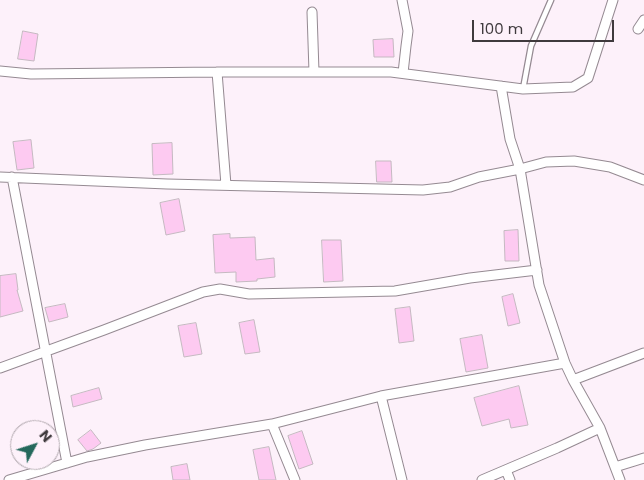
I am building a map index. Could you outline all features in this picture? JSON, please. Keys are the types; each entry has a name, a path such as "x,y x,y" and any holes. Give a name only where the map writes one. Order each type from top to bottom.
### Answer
{"street":[{"path":"402,0 408,31 403,73"},
{"path":"0,71 31,74 391,72 523,89 573,87 588,78 613,0"},
{"path":"312,12 314,72"},
{"path":"638,28 644,20"},
{"path":"217,72 226,185"},
{"path":"501,86 510,138 520,169 539,285 565,363 600,428 620,480"},
{"path":"0,177 423,190 450,187 479,177 546,162 574,161 610,166 644,180"},
{"path":"12,177 67,463"},
{"path":"0,368 203,292 220,289 249,294 395,291 470,278 537,270"},
{"path":"573,380 644,353"},
{"path":"9,480 87,457 144,445 272,424 380,396 565,363"},
{"path":"380,396 402,480"},
{"path":"272,424 295,480"},
{"path":"482,480 600,428"},
{"path":"615,467 644,458"},
{"path":"506,470 510,480"}],"lane":[{"path":"523,89 532,46 551,0"}],"building":[{"path":"23,31 38,34 34,61 18,59"},
{"path":"393,39 394,57 374,57 373,40"},
{"path":"31,140 34,168 17,170 13,142"},
{"path":"172,143 173,174 153,175 152,144"},
{"path":"376,161 391,161 392,182 377,182"},
{"path":"179,199 185,231 166,235 160,203"},
{"path":"518,230 519,261 505,261 504,231"},
{"path":"230,234 230,238 255,237 256,260 274,258 275,277 257,279 257,281 236,282 236,272 215,273 213,235"},
{"path":"322,240 341,240 343,281 324,282"},
{"path":"16,274 17,290 23,311 0,317 0,276"},
{"path":"513,294 520,323 508,326 502,297"},
{"path":"65,304 68,317 49,322 45,308"},
{"path":"410,307 414,341 399,343 395,309"},
{"path":"254,320 260,352 245,354 239,323"},
{"path":"196,323 202,354 184,357 178,326"},
{"path":"482,335 488,368 466,372 460,339"},
{"path":"519,386 528,425 511,428 509,419 482,426 474,398"},
{"path":"99,388 102,399 73,407 71,396"},
{"path":"91,430 101,443 87,451 78,440"},
{"path":"302,431 313,464 299,469 288,436"},
{"path":"269,447 276,480 259,480 253,450"},
{"path":"187,464 190,480 173,480 171,467"}]}
